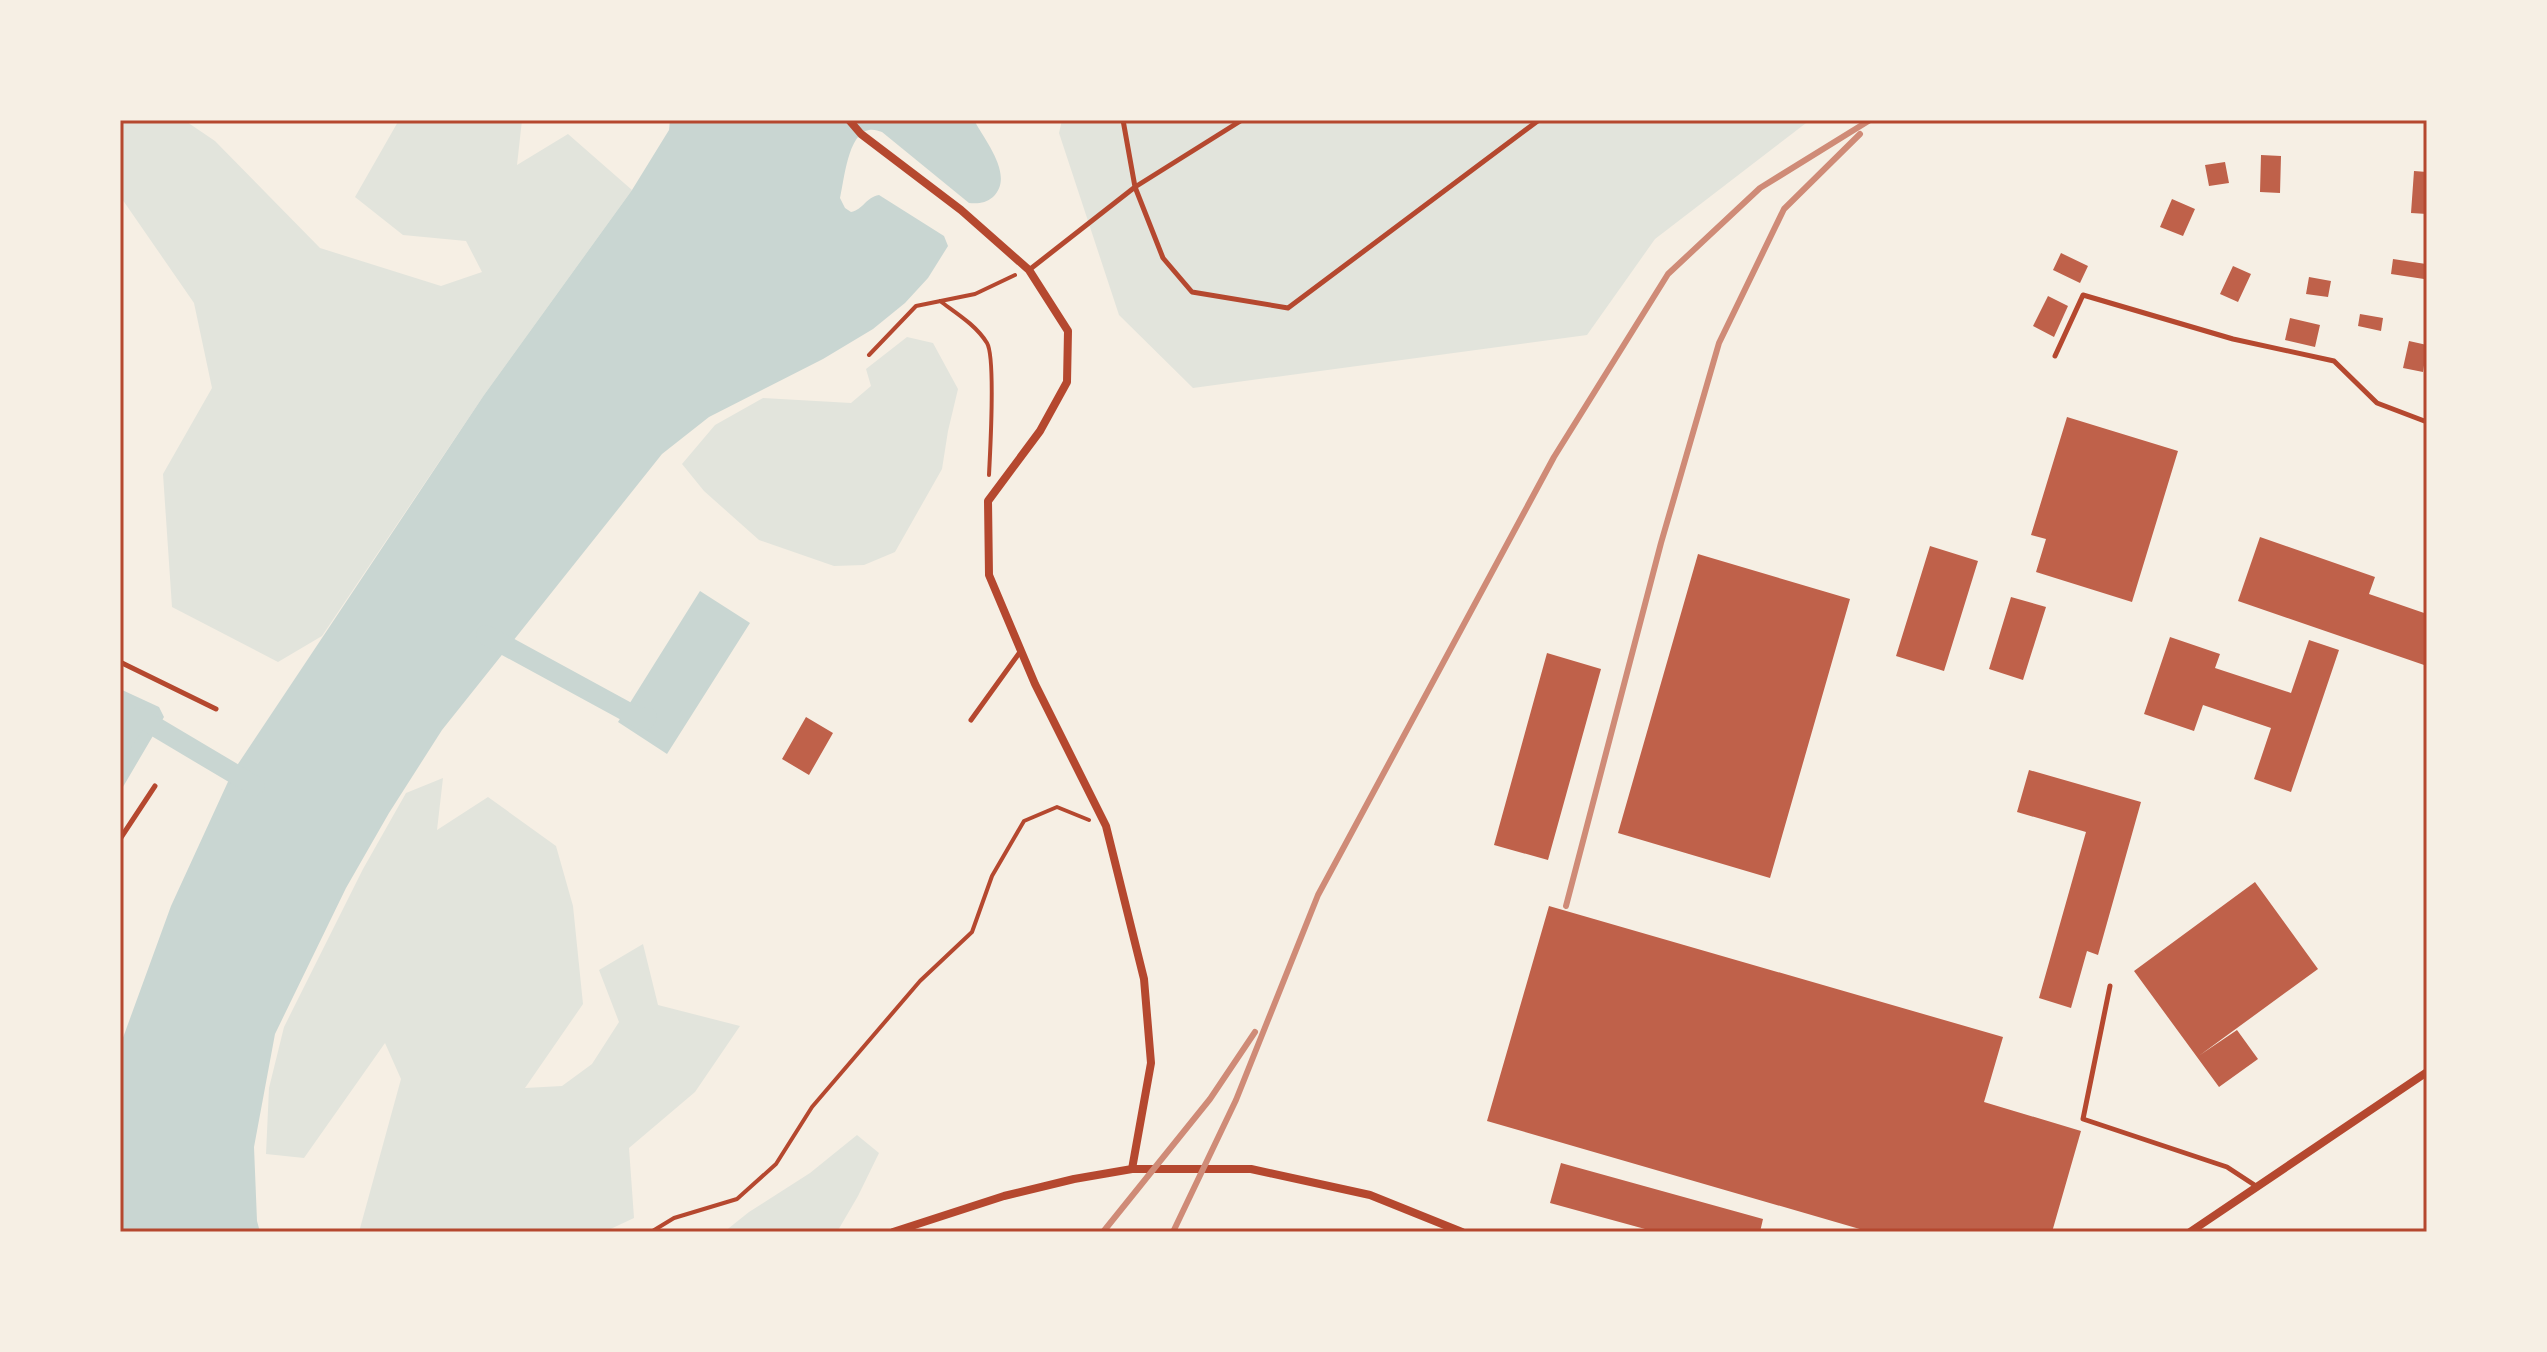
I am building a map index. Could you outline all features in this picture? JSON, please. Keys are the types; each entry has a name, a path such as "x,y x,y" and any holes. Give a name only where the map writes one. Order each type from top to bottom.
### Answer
{"street":[{"path":"849,120 861,134 961,210 1029,270 1068,331 1067,382 1040,431 988,501 989,575 1035,684 1106,826 1144,979 1151,1063 1132,1169"},
{"path":"2190,1232 2427,1072"},
{"path":"893,1232 1004,1196 1132,1169 1251,1169 1370,1195 1462,1232"}],"lane":[{"path":"1123,120 1135,187 1163,258 1192,292 1288,308 1539,120"},
{"path":"1029,270 1135,187 1242,120"},
{"path":"2055,356 2083,295 2233,339 2334,361 2377,403 2427,422"},
{"path":"971,720 1021,651"},
{"path":"120,662 216,709"},
{"path":"120,839 155,786"},
{"path":"2110,986 2083,1119 2227,1167 2256,1187"}],"path":[{"path":"869,355 916,306 975,294 1029,270"},
{"path":"940,301 967,320 989,345 992,404 988,501"},
{"path":"651,1232 674,1218 737,1199 776,1164 812,1107 920,981 972,932 992,876 1024,821 1057,807 1106,826"}],"shaded area":[{"path":"120,120 184,120 215,141 320,248 441,286 482,272 466,241 403,235 355,197 399,120 522,120 517,165 568,134 632,190 484,395 322,636 278,662 172,607 163,474 212,388 194,303 120,196"},
{"path":"670,120 974,120 996,158 1001,179 993,197 982,203 969,203 882,132 869,130 856,140 848,159 840,198 845,208 855,211 879,195 944,236 948,246 928,278 905,303 873,329 823,359 709,417 662,454 442,730 346,888 275,1034 254,1147 260,1232 120,1232 120,1046 171,906 232,773 484,395 632,190 669,130"},
{"path":"1062,120 1810,120 1655,239 1587,335 1193,388 1119,315 1059,133"},
{"path":"907,337 933,343 958,389 942,469 895,552 864,565 834,566 759,540 704,491 682,464 715,425 763,398 851,403 871,386 866,369"},
{"path":"700,591 750,623 667,754 618,722"},
{"path":"120,689 159,707 164,717 120,792"},
{"path":"443,778 437,830 488,797 556,846 573,906 583,1004 525,1088 562,1086 592,1064 619,1022 599,970 643,944 658,1005 740,1026 695,1092 629,1148 634,1218 604,1232 359,1232 401,1079 385,1043 304,1158 266,1154 269,1088 284,1027 363,869 406,793"},
{"path":"857,1135 879,1153 837,1232 724,1232 810,1173"}],"building":[{"path":"2261,155 2281,156 2280,193 2260,192"},
{"path":"2225,162 2229,183 2209,186 2205,165"},
{"path":"2414,171 2427,172 2427,214 2411,213"},
{"path":"2172,199 2195,209 2183,236 2160,227"},
{"path":"2061,253 2088,266 2080,283 2053,270"},
{"path":"2393,259 2426,264 2424,279 2391,274"},
{"path":"2233,266 2251,274 2238,302 2220,294"},
{"path":"2309,277 2331,281 2328,297 2306,294"},
{"path":"2048,296 2068,306 2054,337 2033,326"},
{"path":"2360,314 2383,318 2381,331 2358,326"},
{"path":"2290,318 2320,325 2315,347 2285,340"},
{"path":"2409,341 2427,345 2423,372 2403,368"},
{"path":"2067,417 2178,451 2132,602 2036,572 2046,539 2031,535"},
{"path":"2260,537 2375,577 2369,594 2427,614 2427,666 2238,601"},
{"path":"1930,546 1978,561 1944,671 1896,656"},
{"path":"1698,554 1850,599 1770,878 1618,833"},
{"path":"2011,597 2046,607 2023,680 1989,669"},
{"path":"2170,637 2220,654 2215,668 2291,693 2309,640 2339,650 2291,792 2254,779 2271,728 2203,705 2194,731 2144,714"},
{"path":"1547,653 1601,669 1548,860 1494,845"},
{"path":"806,717 833,733 809,775 782,759"},
{"path":"2029,770 2141,802 2098,955 2087,951 2071,1008 2039,998 2086,832 2017,812"},
{"path":"2255,882 2318,969 2200,1055 2237,1030 2258,1059 2219,1087 2134,971"},
{"path":"1549,906 2003,1037 1984,1102 2081,1131 2052,1232 1870,1232 1487,1121"},
{"path":"1561,1163 1763,1219 1760,1232 1656,1232 1550,1203"}],"waterway":[{"path":"486,635 644,721 647,717"},
{"path":"120,747 139,717 255,786"}],"railway":[{"path":"1173,1232 1236,1100 1318,895 1554,457 1668,274 1760,188 1870,120"},
{"path":"1566,906 1661,543 1719,343 1784,209 1860,134"},
{"path":"1103,1232 1210,1099 1255,1032"}]}
